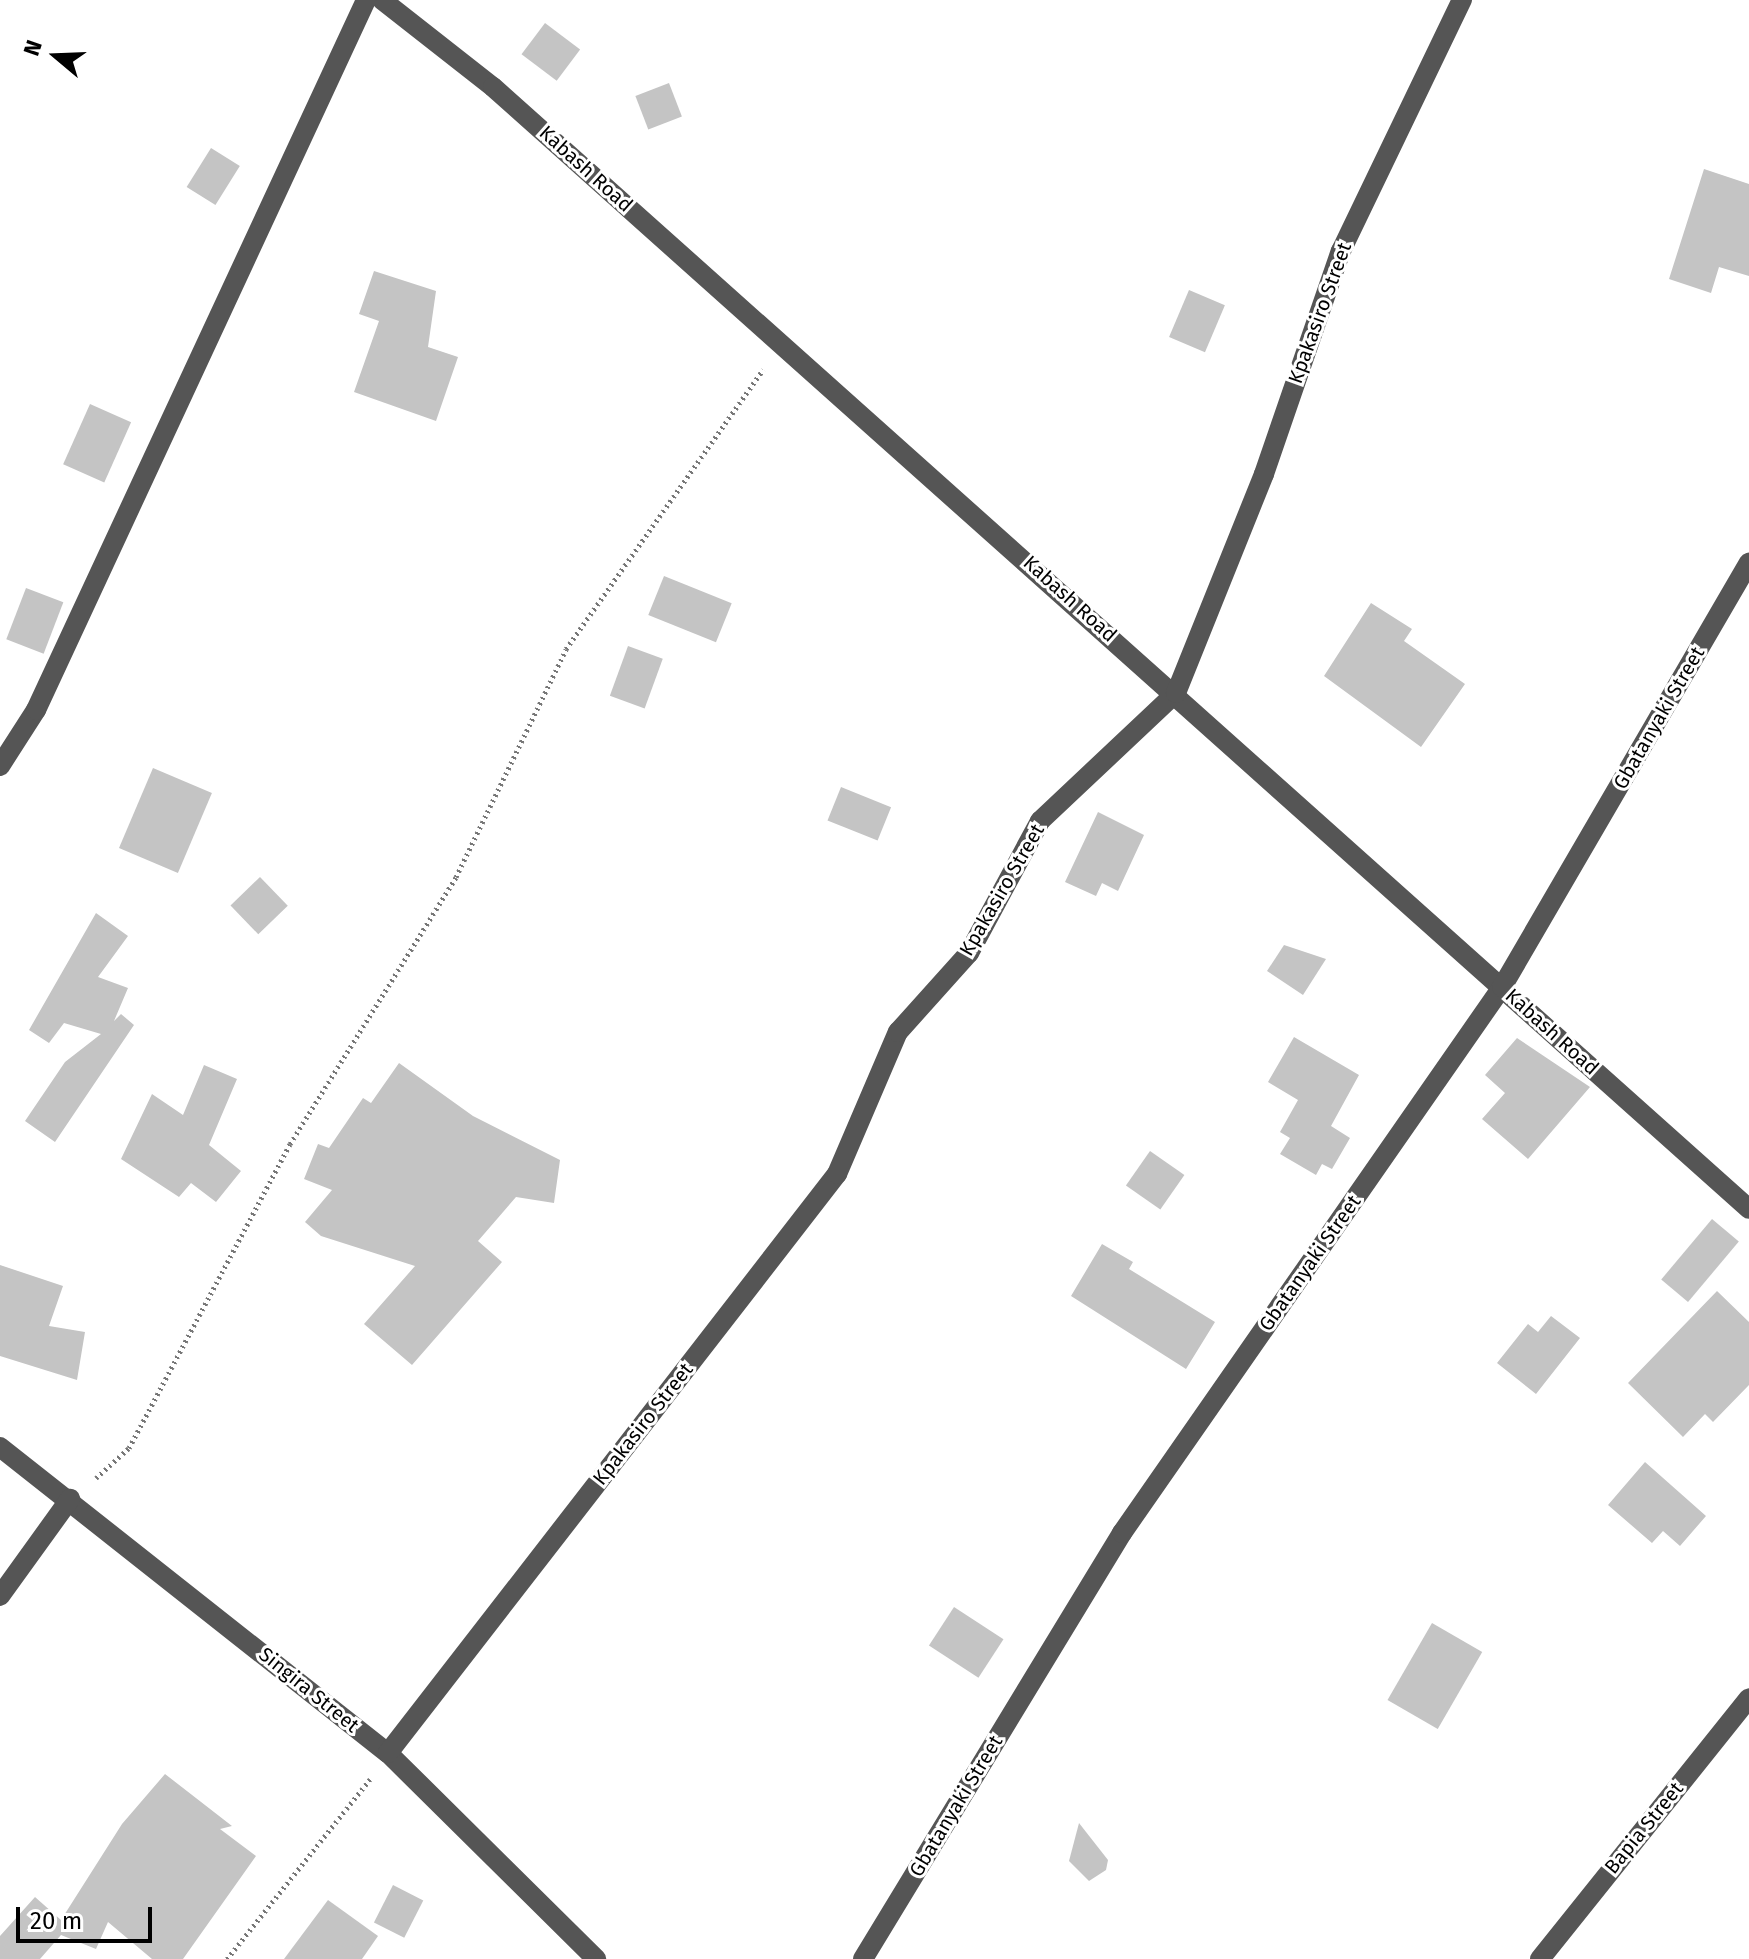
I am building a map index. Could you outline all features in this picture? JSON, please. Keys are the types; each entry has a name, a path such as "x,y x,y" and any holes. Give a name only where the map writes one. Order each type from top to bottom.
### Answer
{"street":[{"path":"0,766 36,710 366,0"},
{"name":"Kabash Road","path":"382,0 493,87 1176,693 1749,1209"},
{"name":"Kpakasiro Street","path":"388,1753 837,1174 898,1032 969,953 1040,821 1176,693 1264,474 1341,251 1462,0"},
{"name":"Gbatanyaki Street","path":"863,1959 1122,1533 1502,987 1749,563"},
{"name":"Singira Street","path":"0,1447 70,1499 388,1753 596,1959"},
{"path":"0,1596 70,1499"},
{"name":"Bapia Street","path":"1540,1959 1749,1698"}],"path":[{"path":"70,1499 129,1448 290,1144 456,877 566,649 782,343"},
{"path":"227,1959 247,1925 319,1852 388,1753"}],"building":[{"path":"545,23 580,49 557,81 522,54"},
{"path":"669,83 682,117 648,130 635,96"},
{"path":"211,148 240,166 215,205 187,187"},
{"path":"1704,169 1749,184 1749,276 1719,267 1711,293 1669,279"},
{"path":"374,271 436,291 428,347 458,357 436,421 354,392 379,321 359,314"},
{"path":"1189,290 1225,305 1205,352 1169,337"},
{"path":"90,404 131,422 104,483 63,464"},
{"path":"664,576 732,603 716,642 648,615"},
{"path":"26,588 63,602 44,654 6,639"},
{"path":"1371,603 1412,629 1404,641 1465,684 1421,747 1324,676"},
{"path":"628,646 663,659 645,708 610,696"},
{"path":"153,768 212,793 178,873 119,848"},
{"path":"841,787 891,807 878,841 828,820"},
{"path":"1098,812 1144,835 1118,891 1102,883 1096,896 1065,882"},
{"path":"260,877 288,906 258,934 231,905"},
{"path":"96,913 128,936 98,977 128,988 114,1021 121,1014 134,1025 55,1142 25,1121 65,1062 101,1034 64,1023 49,1043 29,1030"},
{"path":"1284,945 1326,959 1303,995 1267,971"},
{"path":"1294,1037 1359,1075 1331,1126 1350,1138 1332,1169 1322,1164 1316,1175 1280,1154 1290,1138 1280,1132 1298,1100 1268,1082"},
{"path":"1517,1038 1590,1087 1528,1159 1482,1119 1505,1093 1485,1075"},
{"path":"399,1063 473,1116 560,1160 554,1203 516,1197 478,1241 502,1262 412,1365 364,1324 415,1266 321,1236 305,1222 332,1190 304,1179 318,1144 329,1148 363,1098 371,1103"},
{"path":"204,1065 237,1079 209,1145 241,1171 216,1202 191,1183 179,1197 121,1159 152,1094 183,1115"},
{"path":"1150,1151 1184,1175 1160,1209 1126,1185"},
{"path":"1712,1219 1739,1241 1688,1302 1661,1280"},
{"path":"1102,1244 1133,1262 1129,1269 1215,1322 1186,1369 1071,1296"},
{"path":"0,1265 63,1286 49,1326 85,1332 77,1380 0,1356"},
{"path":"1717,1291 1749,1322 1749,1385 1713,1422 1705,1414 1683,1437 1628,1383"},
{"path":"1551,1316 1580,1338 1536,1394 1497,1363 1528,1324 1538,1332"},
{"path":"1645,1462 1706,1516 1680,1546 1663,1531 1652,1543 1608,1505"},
{"path":"954,1607 1003,1639 978,1678 929,1646"},
{"path":"1432,1623 1482,1652 1438,1729 1388,1700"},
{"path":"165,1774 232,1826 220,1829 256,1856 183,1959 152,1959 108,1922 96,1949 61,1935 40,1959 0,1959 0,1936 35,1897 61,1920 122,1824"},
{"path":"1079,1823 1108,1860 1106,1870 1089,1881 1069,1861"},
{"path":"393,1885 423,1900 404,1938 374,1922"},
{"path":"328,1900 378,1936 362,1959 284,1959"}]}
